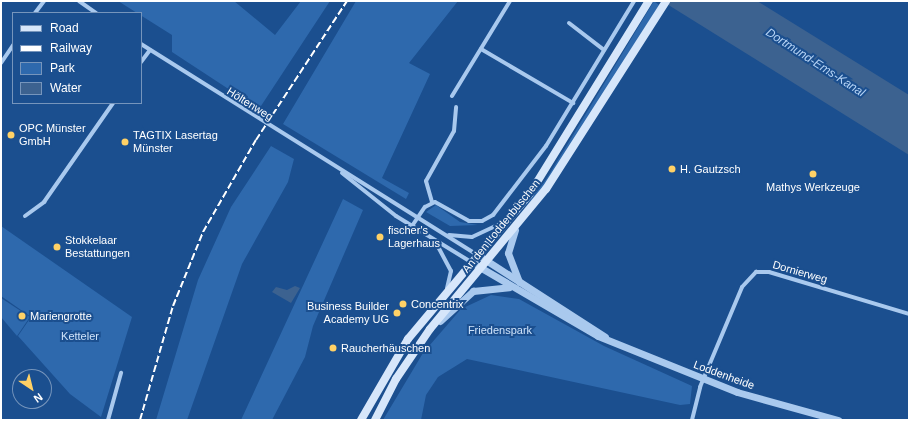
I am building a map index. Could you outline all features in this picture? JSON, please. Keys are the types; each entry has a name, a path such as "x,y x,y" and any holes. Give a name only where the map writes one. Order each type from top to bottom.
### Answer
{"main road":[{"name":"An den Loddenbüschen","path":"361,420 388,368 445,293 514,214 650,1"},
{"name":"An den Loddenbüschen","path":"375,420 396,379 430,329 517,228 572,151 663,4"}],"street":[{"path":"36,12 44,1"},
{"path":"79,1 95,12"},
{"path":"452,96 510,1"},
{"name":"An den Loddenbüschen","path":"432,202 442,204 469,221 490,218 541,154 634,1"},
{"path":"569,23 604,50"},
{"name":"Höltenweg","path":"142,45 342,173 418,217 478,255"},
{"path":"1,63 12,47"},
{"path":"481,49 573,103"},
{"path":"142,61 150,50"},
{"path":"25,216 44,202 112,104"},
{"path":"412,226 432,202 426,180 454,131 456,107"},
{"name":"Höltenweg","path":"342,173 412,226 471,262"},
{"name":"Höltenweg","path":"442,233 459,237 478,235 514,214"},
{"path":"517,228 508,248 509,262 519,282"},
{"path":"434,239 450,271 445,293"},
{"name":"Loddenheide","path":"478,255 607,338"},
{"name":"Loddenheide","path":"471,262 513,288 607,338 703,380 838,420"},
{"name":"Dornierweg","path":"703,380 745,281 759,271 909,314"},
{"path":"430,329 473,291 488,287 513,288"},
{"path":"108,420 121,373"},
{"path":"692,420 703,380"}],"green space":[{"path":"118,1 234,1 275,35 301,1 330,1 259,109 172,52 172,35 142,16 142,12 135,12"},
{"path":"356,1 458,1 409,63 430,74 382,178 409,193 406,199 283,124"},
{"path":"654,1 659,5 563,158 546,184 512,225 547,178"},
{"path":"271,146 294,159 288,182 242,264 187,420 156,420 198,280 231,207"},
{"path":"343,199 363,210 313,326 305,357 272,420 241,420"},
{"path":"436,205 460,222 478,225 450,226 426,212"},
{"name":"Ketteler","path":"1,226 132,317 101,417 70,394 52,374 52,369 48,369 18,336 31,317 1,296"},
{"name":"Friedenspark","path":"491,295 519,299 604,346 692,386 690,404 680,405 467,359 438,377 426,395 421,420 383,420 423,353 461,309"},
{"path":"1,298 30,317 17,336 1,317"}],"water":[{"name":"Dortmund-Ems-Kanal","path":"662,1 757,1 909,95 909,155"},
{"path":"295,286 300,288 291,303 272,292 276,287 287,290"}],"railway":[{"path":"140,420 173,306 203,232 256,140 347,1"}],"place":[{"name":"OPC Münster GmbH","path":"11,135"},
{"name":"TAGTIX Lasertag Münster","path":"125,142"},
{"name":"H. Gautzsch","path":"672,169"},
{"name":"Mathys Werkzeuge","path":"813,174"},
{"name":"fischer's Lagerhaus","path":"380,237"},
{"name":"Stokkelaar Bestattungen","path":"57,247"},
{"name":"Concentrix","path":"403,304"},
{"name":"Business Builder Academy UG","path":"397,313"},
{"name":"Mariengrotte","path":"22,316"},
{"name":"Raucherhäuschen","path":"333,348"}]}
